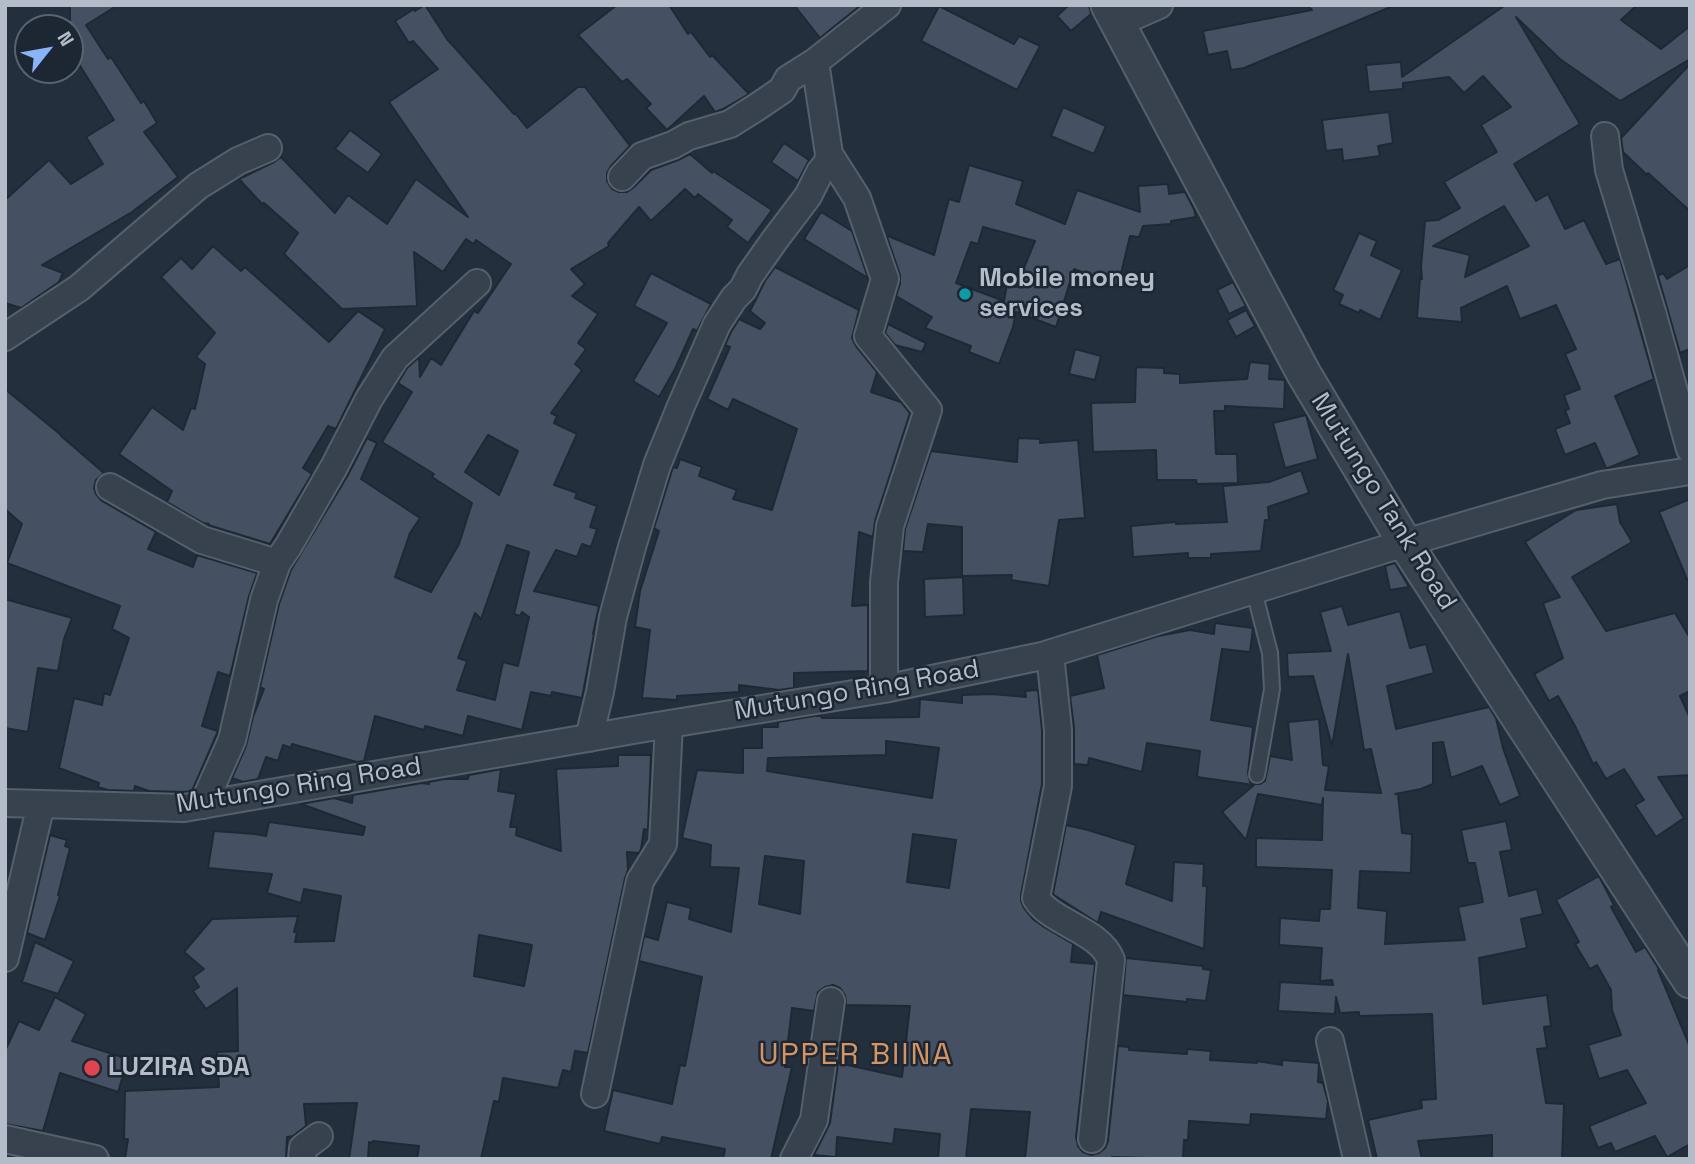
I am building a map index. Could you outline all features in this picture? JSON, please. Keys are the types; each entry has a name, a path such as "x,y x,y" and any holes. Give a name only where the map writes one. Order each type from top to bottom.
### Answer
{"street":[{"path":"622,177 642,156 674,145 689,136 730,124 782,90 788,79 815,62 887,5"},
{"path":"1112,15 1158,5"},
{"name":"Mutungo Tank Road","path":"1112,15 1304,374 1405,543 1690,981"},
{"path":"589,738 613,617 632,547 657,466 681,406 717,324 808,196 828,162 815,62"},
{"path":"1605,136 1609,170 1690,449"},
{"path":"5,337 79,288 198,186 238,161 268,148"},
{"path":"829,154 857,198 885,279 867,336 928,410 890,526 884,583 884,689"},
{"path":"203,805 232,740 264,600 277,563 334,467 369,398 395,358 477,283"},
{"name":"Mutungo Ring Road","path":"5,803 184,808 884,689 1050,654 1405,543 1602,485 1690,471"},
{"path":"110,487 202,540 277,563"},
{"path":"1050,654 1058,730 1058,786 1037,898 1042,907 1107,950 1111,960 1092,1139"},
{"path":"595,1094 640,881 663,844 668,724"},
{"path":"5,958 41,804"},
{"path":"794,1159 814,1120 831,1001"},
{"path":"1330,1041 1357,1159"},
{"path":"302,1159 303,1149 318,1136"},
{"path":"5,1139 95,1159"}],"lane":[{"path":"1254,591 1270,653 1272,689 1257,775"}],"building":[{"path":"70,5 118,5 86,25 141,103 144,101 157,123 144,132 178,177 132,212 42,265 63,273 59,282 21,308 5,303 5,200 49,160 71,184 103,164 86,137 114,120 84,72 84,14 70,14"},
{"path":"425,5 447,39 527,128 578,87 585,87 630,146 607,173 607,181 612,189 627,192 651,170 690,154 712,173 713,171 772,210 748,243 727,227 732,220 698,194 695,198 685,189 651,221 639,207 608,243 609,246 571,269 585,284 572,296 598,314 578,343 586,349 575,364 582,370 551,413 557,416 554,423 577,434 554,485 577,493 575,498 597,506 590,527 597,529 591,547 582,544 577,557 556,550 534,591 599,606 582,698 552,692 551,696 531,692 522,730 468,716 463,736 425,726 424,730 375,716 364,761 357,762 292,744 291,748 283,745 278,761 266,757 258,779 243,782 232,778 246,746 264,689 260,687 279,604 291,570 367,438 377,443 361,479 420,518 410,533 395,577 431,592 459,544 472,503 432,477 434,474 382,442 412,392 398,383 407,368 419,357 420,377 431,358 441,365 474,311 478,313 511,264 476,240 474,244 466,239 443,272 414,252 417,306 342,309 284,254 298,233 262,204 239,179 281,157 335,213 348,195 387,224 416,179 468,217 389,102 438,69 413,41 409,43 395,21 414,9 415,11","holes":["488,435 518,451 499,495 465,472","507,545 529,552 514,614 520,616 522,612 529,617 518,666 503,662 495,700 457,690 467,661 458,658 475,613 481,619"]},
{"path":"617,5 669,5 688,34 691,32 710,57 712,55 749,94 715,112 704,96 667,130 646,108 651,104 627,79 622,82 578,35"},
{"path":"794,5 861,5 820,38"},
{"path":"1069,5 1089,5 1091,14 1071,31 1057,16"},
{"path":"1307,5 1393,6 1244,68 1231,70 1227,51 1208,55 1203,31 1312,10"},
{"path":"1637,5 1621,20 1661,49 1690,26 1690,59 1620,101 1560,59 1516,17 1580,124 1514,164 1536,201 1548,194 1565,229 1584,220 1606,264 1620,259 1654,379 1615,396 1640,455 1608,468 1595,443 1565,455 1555,429 1570,423 1565,410 1569,409 1564,395 1580,389 1565,354 1576,349 1556,305 1520,319 1507,286 1461,308 1462,322 1417,318 1425,221 1438,220 1460,208 1444,182 1497,152 1481,125 1511,107 1483,76 1464,93 1449,77 1403,83 1403,89 1369,92 1366,65 1401,62 1402,77 1504,6","holes":["1504,206 1529,246 1465,277 1470,255 1433,246"]},
{"path":"939,6 1014,44 1019,36 1040,46 1017,90 921,41"},
{"path":"1690,64 1690,211 1623,152 1621,138"},
{"path":"1063,107 1106,126 1094,154 1051,136"},
{"path":"1389,112 1393,143 1378,146 1380,156 1343,161 1342,149 1326,151 1322,120"},
{"path":"350,130 382,154 368,173 335,149"},
{"path":"784,143 809,160 798,181 771,162"},
{"path":"969,165 1023,181 1016,204 1065,224 1077,190 1140,212 1138,186 1168,184 1169,194 1185,192 1196,217 1171,221 1171,224 1143,226 1139,237 1130,236 1118,286 1074,269 1056,327 1016,312 999,364 969,352 971,346 925,328 932,317 896,296 900,275 887,237 934,255 949,199 959,202","holes":["983,227 1035,241 1016,287 1007,285 1004,301 956,283 971,242 978,244"]},
{"path":"821,212 852,231 868,278 804,239"},
{"path":"1359,233 1377,241 1371,255 1402,270 1380,320 1339,304 1343,295 1333,290"},
{"path":"213,246 241,271 245,267 329,342 358,311 385,329 336,429 328,426 303,468 312,474 270,544 203,523 167,502 172,491 119,454 152,407 183,430 191,408 195,409 205,364 196,357 215,333 161,277 181,258 192,269"},
{"path":"1690,265 1690,349 1680,353 1658,276 1663,273 1667,279"},
{"path":"775,267 859,310 852,338 877,372 871,392 901,402 910,413 875,521 873,537 859,532 852,606 868,605 868,671 794,673 794,688 779,690 739,685 739,692 677,696 677,700 642,698 650,630 635,627 640,591 659,531 654,528 673,467 677,468 680,459 702,467 699,476 737,490 733,499 772,510 797,429 733,399 728,410 707,399 730,347 725,345 739,319 760,329 765,323 750,311"},
{"path":"651,273 711,304 697,331 693,329 659,397 633,381 667,323 634,306"},
{"path":"1233,282 1246,306 1229,314 1217,290"},
{"path":"1246,310 1255,326 1236,337 1227,320"},
{"path":"888,324 926,343 922,352 895,345 885,333"},
{"path":"1075,349 1101,356 1095,380 1069,374"},
{"path":"1250,362 1270,364 1269,379 1285,380 1284,409 1225,406 1225,411 1214,411 1216,454 1237,454 1238,483 1197,484 1196,480 1157,480 1156,450 1093,452 1091,403 1135,402 1136,367 1164,368 1164,373 1180,374 1180,383 1247,379"},
{"path":"5,389 104,473 96,480 96,494 102,501 156,532 148,549 193,567 197,555 257,573 230,676 218,672 202,726 218,731 192,791 149,791 135,786 134,791 108,790 98,787 99,783 59,768 74,698 102,705 104,693 110,695 129,638 112,629 120,606 7,563 22,524 5,509"},
{"path":"1306,415 1318,459 1285,468 1273,423"},
{"path":"1018,438 1040,439 1040,443 1078,440 1085,518 1059,520 1049,586 1011,580 1012,575 962,576 962,527 928,524 923,552 903,551 905,529 931,451 1017,462"},
{"path":"1301,470 1309,493 1268,507 1269,520 1265,520 1261,551 1211,554 1211,558 1188,558 1188,553 1133,557 1131,526 1176,522 1227,522 1223,486 1269,482"},
{"path":"1690,499 1690,584 1689,584 1659,512"},
{"path":"1617,504 1620,522 1632,542 1572,577 1606,631 1675,613 1690,638 1690,691 1680,696 1690,718 1690,775 1658,777 1684,818 1656,837 1635,805 1644,800 1624,769 1606,779 1596,762 1593,764 1558,696 1549,701 1534,674 1563,658 1543,603 1560,597 1525,542 1576,510"},
{"path":"1395,563 1409,587 1390,590 1385,566"},
{"path":"963,577 964,615 925,617 924,579"},
{"path":"5,599 72,618 64,639 58,671 38,668 28,732 5,728"},
{"path":"1342,606 1348,625 1400,611 1410,648 1426,644 1434,673 1387,686 1396,729 1489,707 1496,718 1503,748 1520,796 1500,805 1482,766 1451,778 1443,742 1433,743 1433,784 1395,794 1398,794 1402,833 1412,834 1411,873 1360,871 1358,908 1387,911 1385,944 1465,940 1458,907 1483,902 1475,863 1468,863 1461,830 1506,821 1512,850 1500,852 1509,896 1537,889 1543,914 1521,919 1527,948 1479,958 1483,1004 1547,995 1551,1026 1544,1027 1547,1048 1537,1049 1546,1103 1564,1104 1562,1159 1492,1159 1492,1135 1418,1141 1422,1159 1377,1159 1368,1120 1422,1108 1421,1100 1436,1099 1432,1014 1359,1016 1359,1012 1340,1013 1336,997 1335,1014 1278,1011 1280,982 1333,985 1332,980 1320,981 1322,948 1279,945 1280,918 1319,921 1320,909 1330,909 1332,870 1256,867 1256,838 1322,840 1323,798 1322,805 1258,794 1246,840 1222,812 1254,785 1197,777 1200,751 1147,743 1142,772 1089,758 1088,765 1074,764 1074,728 1070,696 1104,688 1097,655 1158,636 1190,630 1214,634 1215,623 1253,628 1250,652 1222,649 1211,720 1253,727 1248,773 1250,782 1260,784 1265,781 1270,756 1292,760 1288,722 1319,719 1323,765 1329,766 1325,790 1381,793 1371,749 1364,750 1348,654 1332,746 1313,676 1288,677 1287,653 1331,651 1320,612"},
{"path":"1038,690 1042,731 1042,784 1021,901 1033,919 1073,944 1071,962 1095,964 1076,1137 1078,1146 1091,1155 1099,1153 1108,1141 1118,1046 1129,1047 1129,1050 1187,1054 1187,1049 1211,1051 1210,1060 1257,1061 1282,1065 1282,1060 1319,1063 1318,1082 1323,1083 1328,1101 1326,1119 1251,1114 1250,1125 1189,1121 1183,1159 1025,1159 1030,1112 971,1109 966,1159 938,1159 940,1134 895,1129 893,1144 837,1137 836,1157 814,1155 830,1123 838,1063 902,1077 910,1006 846,1005 845,995 840,988 833,985 818,992 814,1011 792,1008 785,1067 792,1067 771,1159 723,1159 725,1149 662,1137 660,1144 604,1131 613,1090 672,1104 680,1065 685,1066 702,977 639,961 644,936 658,940 667,902 691,908 689,919 731,932 739,868 710,867 711,845 682,838 697,770 743,773 743,748 762,748 762,727 778,727 778,722 814,716 919,717 920,699 962,703 962,695 1026,697 1025,691","holes":["886,741 939,748 932,798 767,771 768,758 886,755","913,834 956,840 949,888 907,882","765,856 804,861 800,914 759,904"]},
{"path":"618,755 651,755 648,830 644,829 639,853 627,852 628,870 588,1053 575,1051 571,1072 563,1070 558,1088 503,1078 499,1102 494,1101 481,1159 417,1159 419,1146 373,1141 369,1142 368,1159 349,1159 357,1103 304,1104 306,1126 293,1136 287,1137 286,1159 125,1159 128,1139 124,1139 125,1091 219,1087 217,1052 238,1051 237,988 206,1009 193,991 199,987 193,977 204,969 184,952 212,919 298,916 294,932 297,932 295,942 334,941 341,896 304,889 301,903 267,893 272,874 208,868 214,831 266,836 269,822 363,835 365,827 301,804 334,798 352,803 353,795 429,784 444,779 468,779 469,775 501,769 498,791 516,794 510,827 517,827 516,835 561,851 556,769 618,766","holes":["479,935 532,945 524,986 474,976"]},
{"path":"1066,825 1136,845 1126,884 1172,901 1174,862 1204,864 1203,886 1207,886 1204,949 1101,912 1098,923 1054,895"},
{"path":"50,835 67,840 65,846 70,848 58,895 60,896 45,940 27,933"},
{"path":"1599,876 1614,905 1611,907 1636,952 1645,947 1659,969 1690,1047 1690,1144 1667,1157 1655,1136 1615,1152 1611,1143 1598,1148 1589,1126 1646,1103 1627,1070 1599,1079 1588,1045 1621,1035 1612,1010 1611,990 1597,965 1590,969 1575,944 1579,942 1556,900"},
{"path":"35,942 74,961 58,994 22,982"},
{"path":"1126,958 1203,966 1203,969 1211,970 1206,1001 1187,999 1187,1002 1123,995"},
{"path":"55,997 86,1014 72,1041 128,1059 118,1092 60,1073 43,1131 5,1124 5,1051 19,1021 39,1030"}],"place":[{"name":"Mobile money services","path":"965,294"},
{"name":"LUZIRA SDA","path":"92,1068"}],"district":[{"name":"UPPER BIINA","path":"856,1056"}]}
